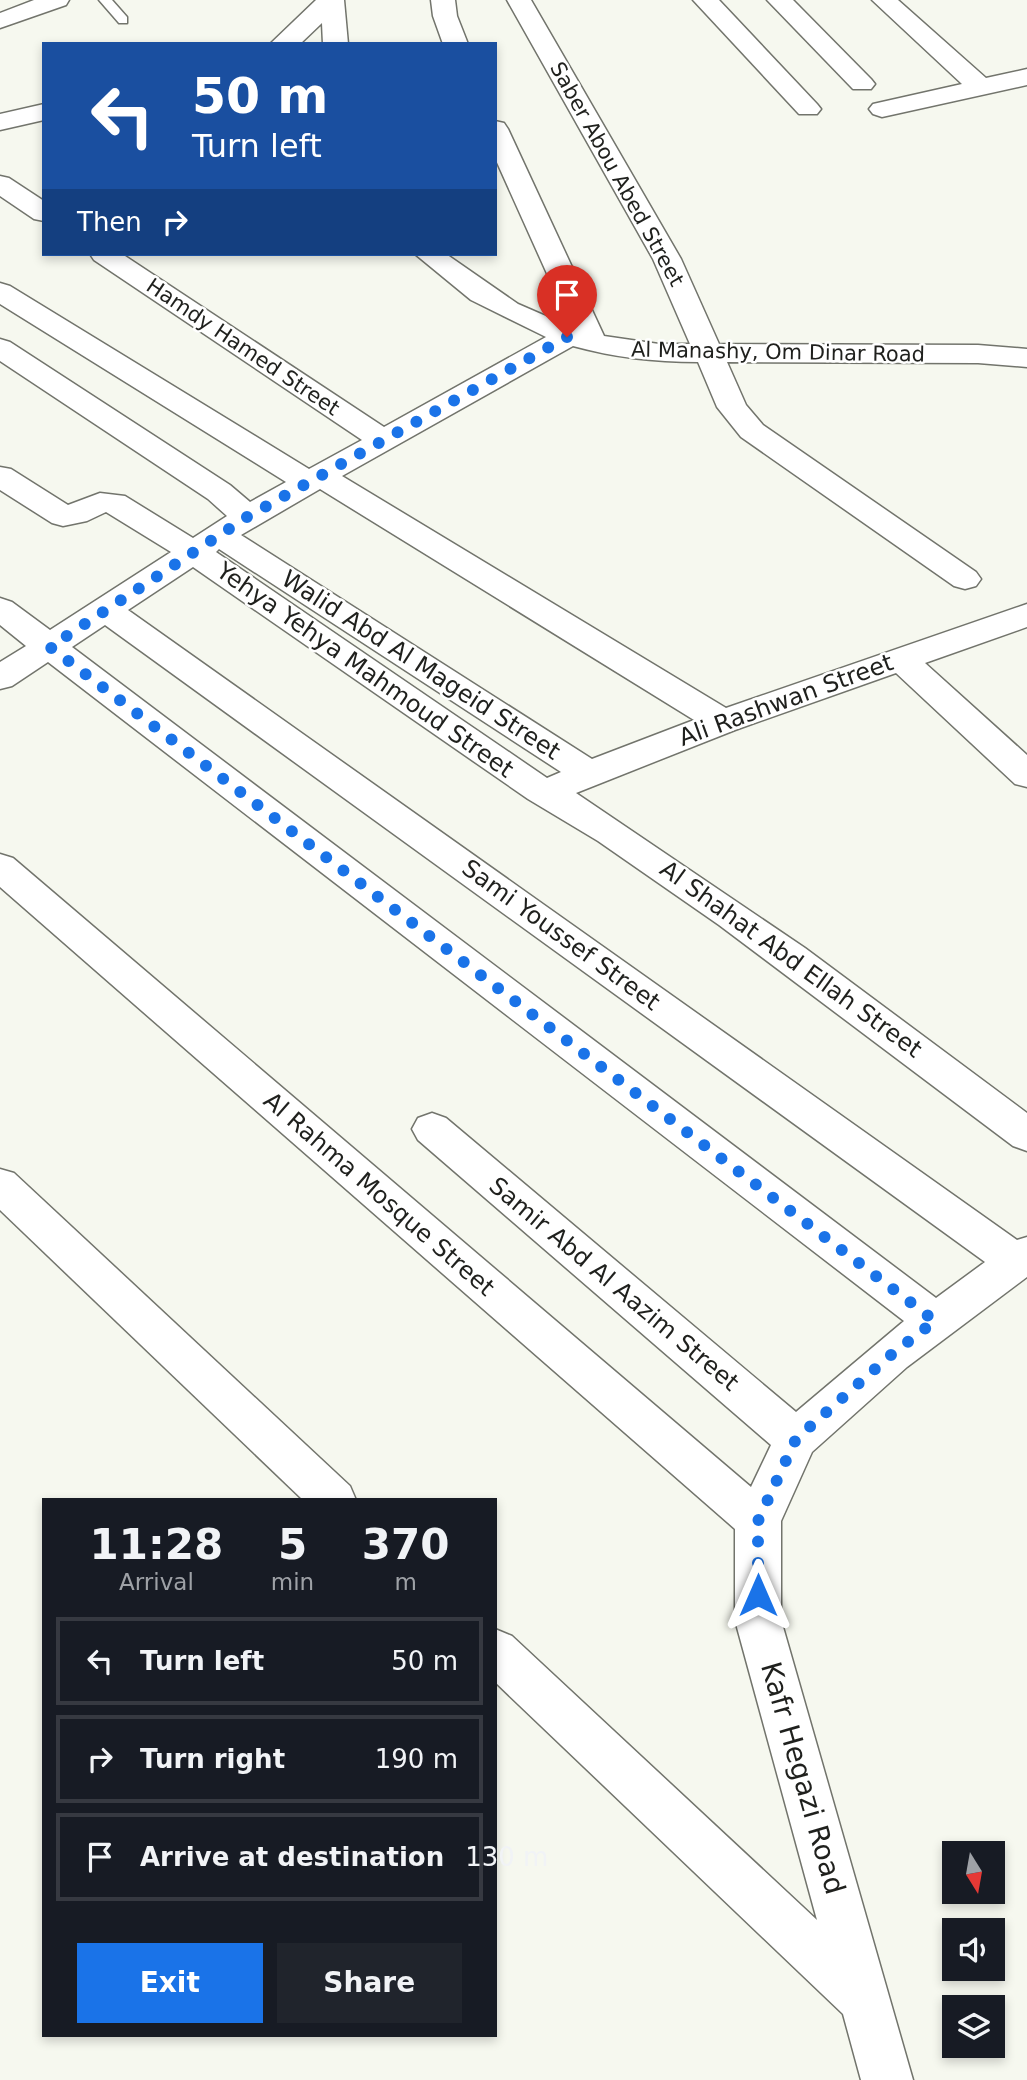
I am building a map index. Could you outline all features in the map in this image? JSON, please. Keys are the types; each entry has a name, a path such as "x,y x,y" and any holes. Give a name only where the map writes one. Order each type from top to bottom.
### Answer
{"street":[{"path":"286,42 298,36 331,0"},
{"path":"331,0 336,42"},
{"path":"443,0 445,16 455,42"},
{"name":"Saber Abou Abed Street","path":"519,0 667,259 732,407 752,431 965,579"},
{"path":"705,0 808,109"},
{"path":"779,0 863,84"},
{"path":"884,0 981,87"},
{"path":"0,20 46,1"},
{"path":"882,109 1027,77"},
{"path":"0,122 42,112"},
{"path":"0,678 247,517 383,440 580,341 497,134"},
{"path":"0,184 42,212"},
{"name":"Hamdy Hamed Street","path":"107,256 383,440"},
{"name":"Al Manashy, Om Dinar Road","path":"431,256 459,280 545,330 580,341 659,353 708,351 978,354 1027,358"},
{"path":"0,292 723,722"},
{"path":"0,348 219,492 247,517"},
{"name":"Yehya Yehya Mahmoud Street","path":"0,476 63,516 71,516 100,502 114,503 206,544 540,790 548,792"},
{"name":"Walid Abd Al Mageid Street","path":"206,544 589,773"},
{"path":"0,609 935,1321"},
{"name":"Sami Youssef Street","path":"106,610 1021,1257"},
{"name":"Ali Rashwan Street","path":"548,792 589,773 723,722 1027,615"},
{"path":"901,659 1027,775"},
{"name":"Al Shahat Abd Ellah Street","path":"548,792 780,947 1027,1135"},
{"name":"Al Rahma Mosque Street","path":"0,867 758,1521"},
{"name":"Samir Abd Al Aazim Street","path":"432,1129 796,1439"},
{"path":"0,1185 332,1498"},
{"name":"Kafr Hegazi Road","path":"887,2080 758,1619 758,1521 796,1439 892,1354 1021,1257"},
{"path":"497,1653 865,2000"}],"lane":[{"path":"105,0 123,20"}],"route":[{"path":"567,337 247,517 50,647 935,1321 829,1407 796,1439 758,1521 758,1595"}]}
